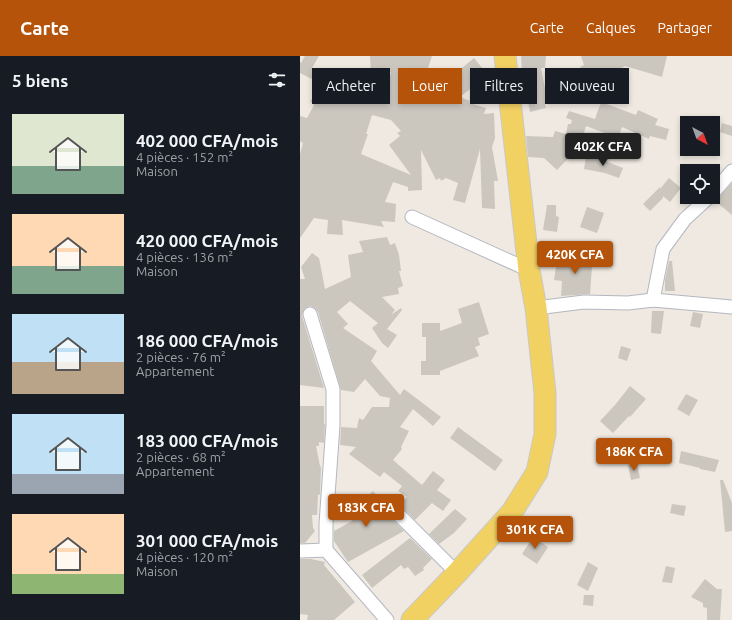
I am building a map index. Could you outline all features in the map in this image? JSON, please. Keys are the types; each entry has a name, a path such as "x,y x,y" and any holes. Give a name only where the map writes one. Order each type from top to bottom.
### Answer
{"main road":[{"path":"412,620 512,512 537,472 545,434 546,393 536,308 529,270 505,56"}],"street":[{"path":"720,185 732,171"},
{"path":"653,300 663,249 685,219 701,204"},
{"path":"412,217 529,270"},
{"path":"536,308 584,302 628,303 653,300 732,307"},
{"path":"310,314 333,389 333,425 326,524 326,550 387,620"},
{"path":"394,510 457,573"},
{"path":"300,551 326,550"}],"building":[{"path":"305,56 319,56 312,68 312,79 300,73 300,62 301,63"},
{"path":"370,56 432,56 428,68 398,68 398,104 462,104 462,98 470,101 470,104 486,108 484,114 494,113 495,138 492,147 498,181 494,181 495,209 482,208 480,149 465,203 453,200 458,183 446,178 441,181 440,178 436,180 421,150 422,190 408,191 408,187 393,182 385,202 396,204 395,222 381,221 384,227 342,220 343,235 327,234 328,220 314,218 300,238 300,154 303,143 300,141 300,116 307,118 314,105 313,104 390,104 390,68 371,68","holes":["372,115 391,120 401,131 397,133 400,136 389,145 411,175 361,154 368,134 366,134"]},
{"path":"521,56 546,56 545,68 541,68 545,89 546,108 530,112 528,104 537,104 537,68 522,68"},
{"path":"581,56 667,56 662,77 625,66 621,68 580,68 584,65"},
{"path":"474,58 482,68 470,68 470,89 462,95 462,68"},
{"path":"600,104 606,104 636,115 638,110 658,119 655,125 669,129 666,140 650,136 649,139 622,127 618,138 586,126 580,146 557,170 544,158 528,157 526,136 553,137 555,131 566,134 568,124 571,124 572,120 566,118 569,111 595,119"},
{"path":"722,123 732,126 732,136 720,132"},
{"path":"586,157 603,160 623,168 619,178 605,173 584,169"},
{"path":"669,178 680,187 670,202 663,196 663,198 650,211 643,204 660,187 660,189"},
{"path":"732,183 732,215 719,204 720,204 720,196"},
{"path":"547,205 556,205 556,216 559,217 557,232 543,230"},
{"path":"587,207 604,213 597,233 580,227"},
{"path":"387,237 390,245 395,243 399,255 401,271 399,271 403,286 398,288 399,294 382,297 395,310 391,315 401,308 402,310 387,329 397,335 388,348 382,343 372,328 378,323 350,301 337,312 348,324 343,328 377,351 371,361 400,395 404,389 441,417 433,426 413,409 400,427 409,431 401,447 402,449 393,460 422,485 433,471 445,480 437,490 451,500 443,511 432,503 415,520 399,504 407,497 398,491 402,486 384,472 380,477 349,454 356,447 340,445 341,427 357,428 359,418 363,420 372,407 389,407 390,398 380,396 365,379 354,392 341,390 318,312 311,306 304,309 302,316 324,388 300,385 300,279 305,279 301,267 312,253 319,258 325,289 351,277 348,255 363,252 359,241"},
{"path":"569,251 589,254 586,266 592,267 590,294 561,296 562,281 554,280 557,261 567,263"},
{"path":"669,261 672,261 675,291 665,291 665,280"},
{"path":"479,302 489,334 478,338 480,345 475,347 479,356 440,371 440,375 421,375 421,361 426,361 426,337 422,337 422,323 440,323 440,331 462,323 458,309"},
{"path":"652,311 664,311 661,334 651,333"},
{"path":"693,312 703,314 700,328 690,326"},
{"path":"621,346 631,349 627,361 618,358"},
{"path":"630,386 646,399 613,433 600,421"},
{"path":"686,394 698,400 689,416 677,409"},
{"path":"300,406 324,406 325,424 324,443 319,442 319,446 316,446 321,467 320,495 318,494 317,515 312,515 313,528 315,531 305,543 300,543"},
{"path":"458,427 503,460 495,471 450,438"},
{"path":"681,451 719,460 715,472 679,463"},
{"path":"637,463 640,478 631,480 628,465"},
{"path":"720,480 723,480 732,503 732,531 725,532"},
{"path":"373,491 387,506 386,512 388,515 404,531 348,562 334,541 334,531 352,521 346,510 363,500"},
{"path":"672,504 686,506 684,516 670,513"},
{"path":"455,509 467,519 454,533 439,544 429,534"},
{"path":"533,537 548,547 537,564 522,554"},
{"path":"410,538 432,559 423,568 424,570 415,576 408,567 404,569 401,565 372,588 362,575"},
{"path":"300,559 311,559 325,562 324,565 355,602 334,620 307,620 308,615 300,614"},
{"path":"588,562 598,568 588,591 577,585"},
{"path":"666,566 675,568 672,583 662,582"},
{"path":"705,579 717,589 722,589 720,620 707,620 707,608 703,607 703,603 691,597"},
{"path":"584,595 594,595 593,606 583,605"}]}
